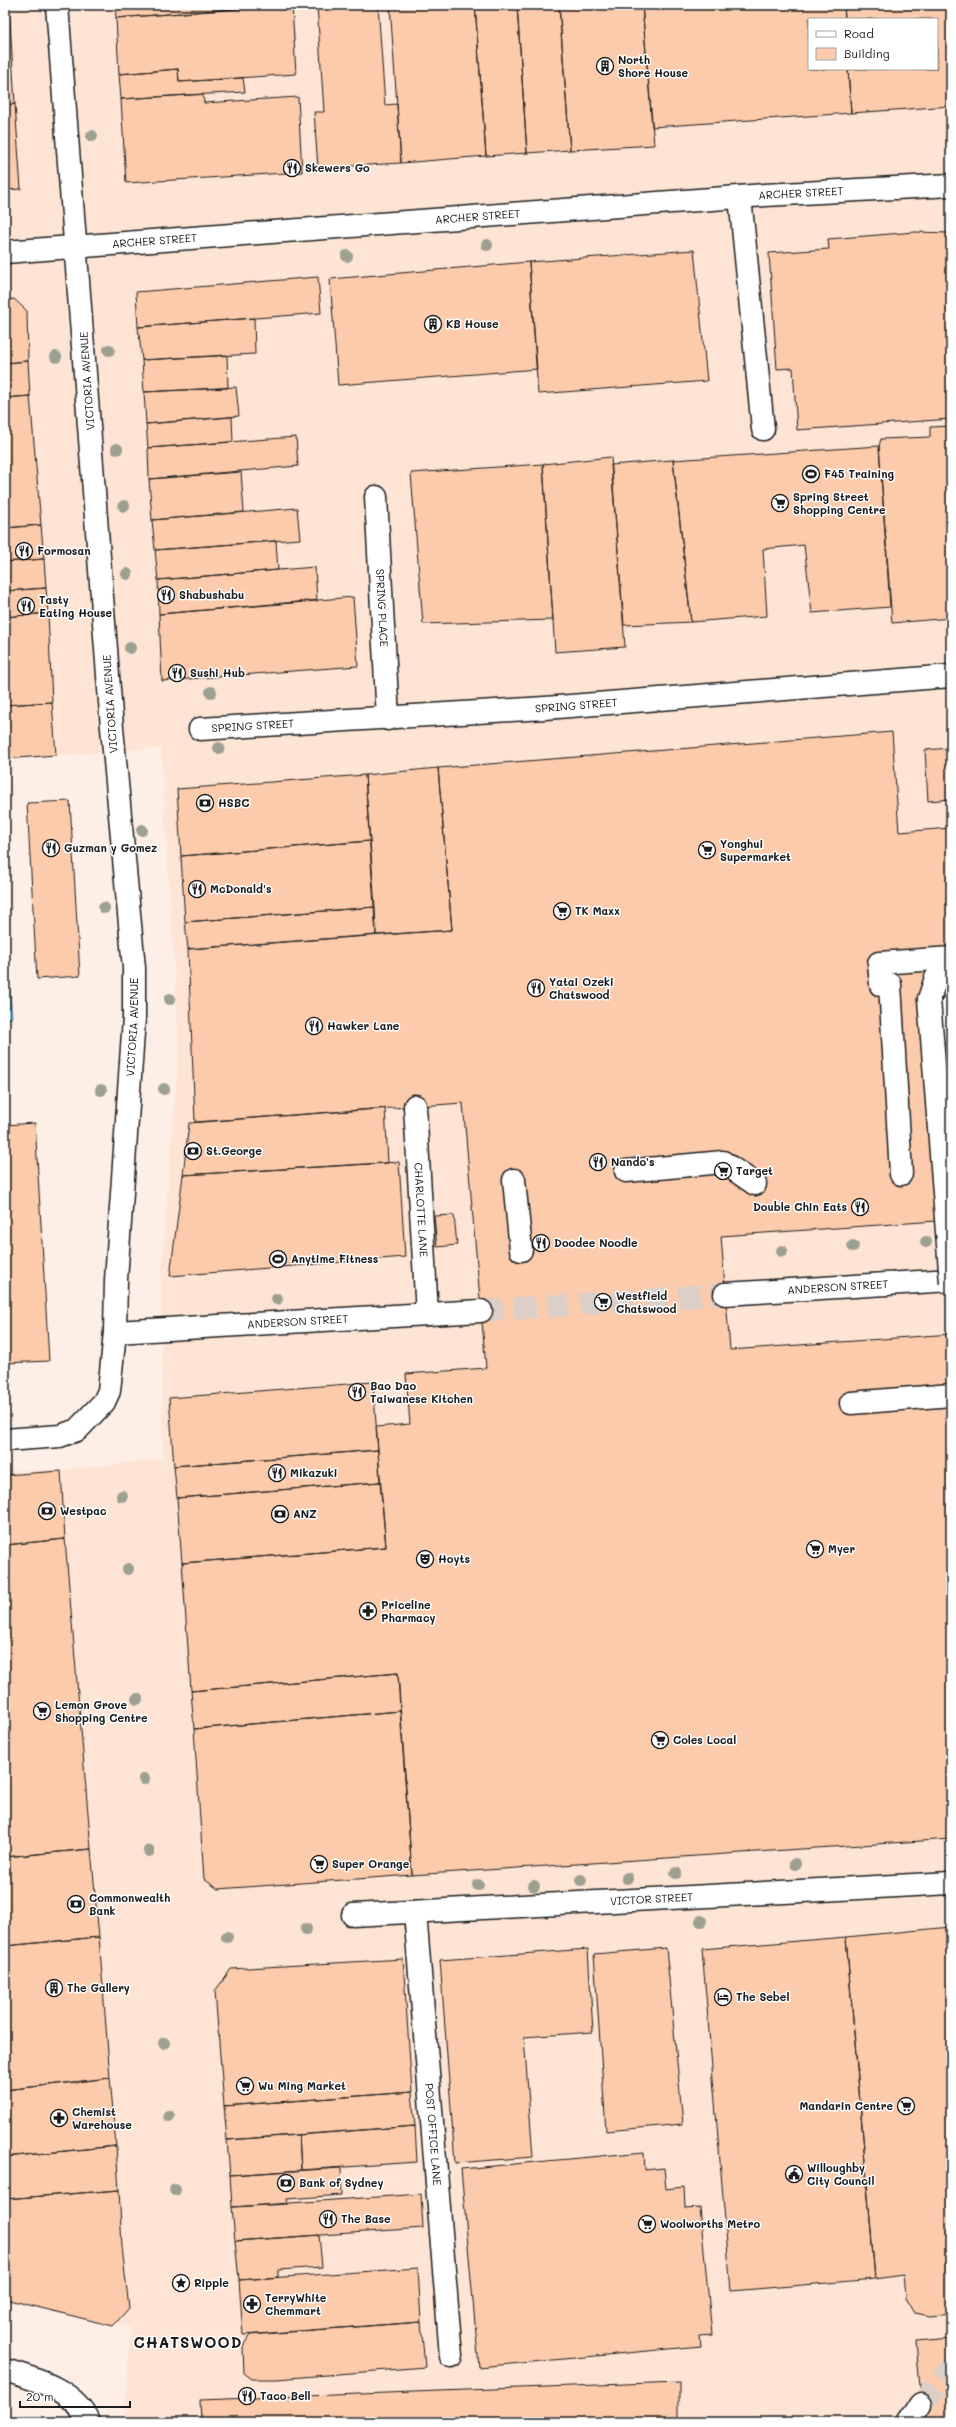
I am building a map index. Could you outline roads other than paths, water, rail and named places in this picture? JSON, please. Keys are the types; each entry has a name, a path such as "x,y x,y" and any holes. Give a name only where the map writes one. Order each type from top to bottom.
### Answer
{"street":[{"name":"VICTORIA AVENUE","path":"5,1440 60,1436 77,1430 104,1402 112,1379 116,1280 134,1018 134,968 112,734 57,5"},
{"name":"ARCHER STREET","path":"5,252 740,197 951,185"},
{"path":"740,197 763,429"},
{"name":"SPRING PLACE","path":"376,496 388,719"},
{"name":"SPRING STREET","path":"200,729 388,719 951,676"},
{"path":"901,1174 887,974 951,958"},
{"path":"951,966 936,978 929,999 951,1282"},
{"name":"CHARLOTTE LANE","path":"415,1106 427,1314"},
{"path":"626,1171 723,1162 755,1184"},
{"path":"514,1180 521,1250"},
{"name":"ANDERSON STREET","path":"725,1294 951,1282"},
{"name":"ANDERSON STREET","path":"115,1332 481,1311"},
{"path":"851,1403 950,1404"},
{"name":"VICTOR STREET","path":"353,1915 951,1883"},
{"name":"POST OFFICE LANE","path":"415,1912 451,2356"},
{"path":"5,2370 60,2390 74,2401 89,2422"}],"water":[{"path":"5,955 7,955 12,1018 5,1018"}],"tunnel":[{"path":"481,1311 725,1294"},
{"path":"921,2405 948,2370 951,2370"}],"place":[{"name":"North Shore House","path":"605,66"},
{"name":"Skewers Go","path":"292,168"},
{"name":"KB House","path":"433,324"},
{"name":"F45 Training","path":"811,474"},
{"name":"Spring Street Shopping Centre","path":"780,503"},
{"name":"Formosan","path":"24,551"},
{"name":"Shabushabu","path":"166,595"},
{"name":"Tasty Eating House","path":"26,606"},
{"name":"Sushi Hub","path":"177,673"},
{"name":"HSBC","path":"205,803"},
{"name":"Guzman y Gomez","path":"51,848"},
{"name":"Yonghui Supermarket","path":"707,850"},
{"name":"McDonald's","path":"197,889"},
{"name":"TK Maxx","path":"562,911"},
{"name":"Yatai Ozeki Chatswood","path":"536,988"},
{"name":"Hawker Lane","path":"314,1026"},
{"name":"St.George","path":"193,1151"},
{"name":"Nando's","path":"598,1162"},
{"name":"Target","path":"723,1171"},
{"name":"Double Chin Eats","path":"860,1207"},
{"name":"Doodee Noodle","path":"541,1243"},
{"name":"Anytime Fitness","path":"278,1259"},
{"name":"Westfield Chatswood","path":"603,1302"},
{"name":"Bao Dao Taiwanese Kitchen","path":"357,1392"},
{"name":"Mikazuki","path":"277,1473"},
{"name":"Westpac","path":"47,1511"},
{"name":"ANZ","path":"280,1514"},
{"name":"Myer","path":"815,1549"},
{"name":"Hoyts","path":"425,1559"},
{"name":"Priceline Pharmacy","path":"368,1611"},
{"name":"Lemon Grove Shopping Centre","path":"42,1711"},
{"name":"Coles Local","path":"660,1740"},
{"name":"Super Orange","path":"319,1864"},
{"name":"Commonwealth Bank","path":"76,1904"},
{"name":"The Gallery","path":"54,1988"},
{"name":"The Sebel","path":"723,1997"},
{"name":"Wu Ming Market","path":"245,2086"},
{"name":"Mandarin Centre","path":"906,2106"},
{"name":"Chemist Warehouse","path":"59,2118"},
{"name":"Willoughby City Council","path":"794,2174"},
{"name":"Bank of Sydney","path":"286,2183"},
{"name":"The Base","path":"328,2219"},
{"name":"Woolworths Metro","path":"647,2224"},
{"name":"Ripple","path":"181,2283"},
{"name":"TerryWhite Chemmart","path":"252,2304"},
{"name":"Taco Bell","path":"247,2396"}],"district":[{"name":"CHATSWOOD","path":"188,2343"}]}
